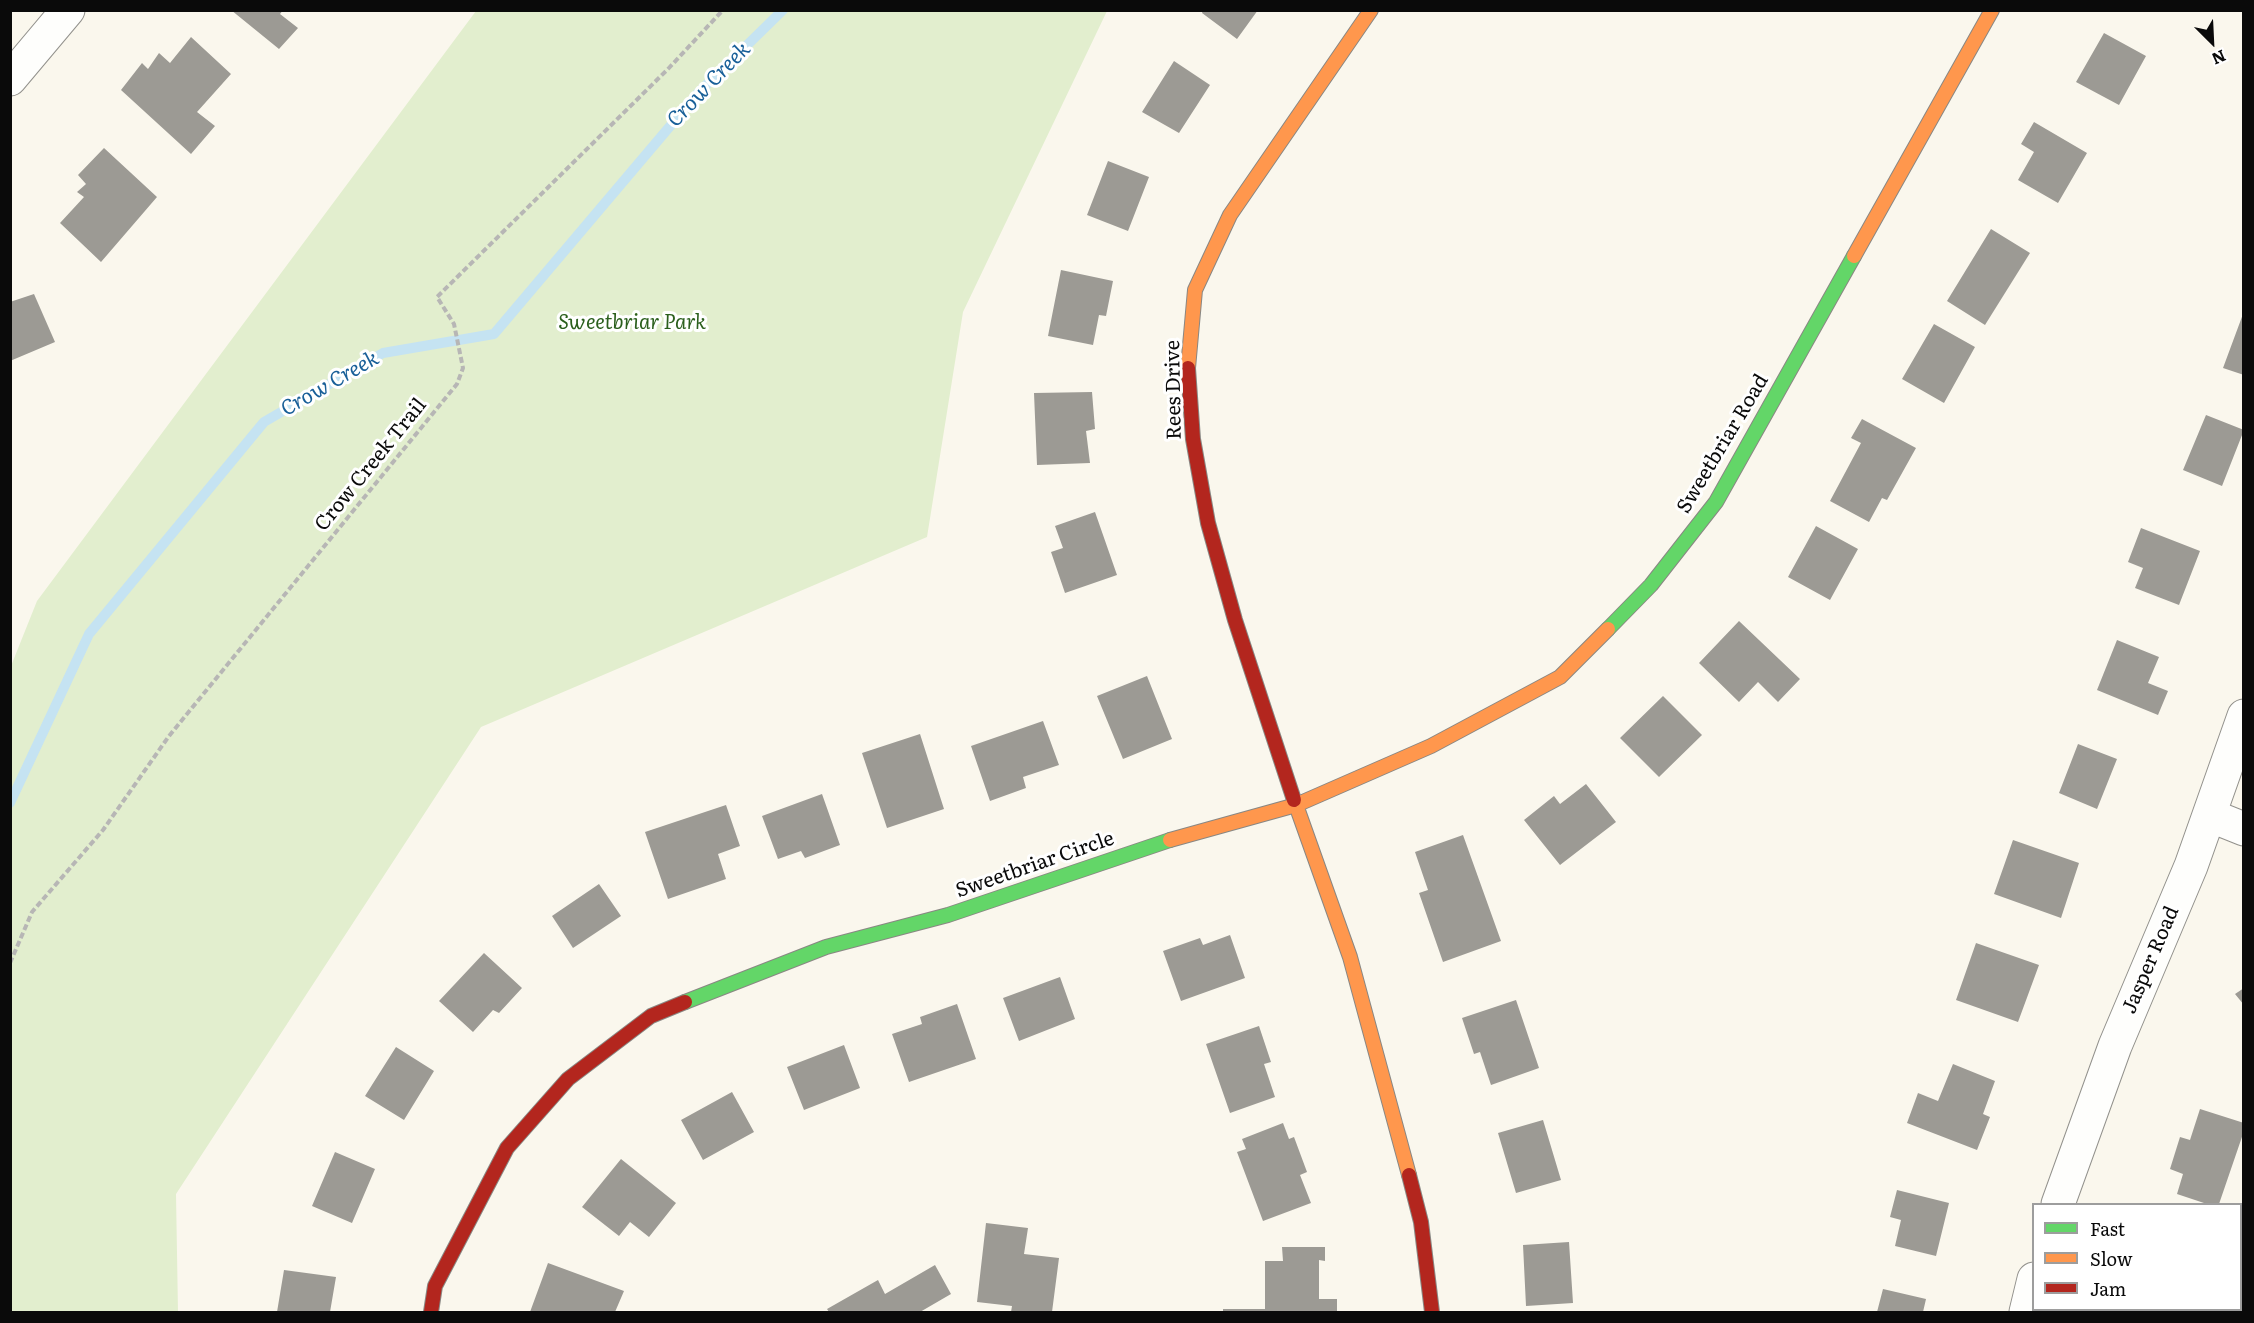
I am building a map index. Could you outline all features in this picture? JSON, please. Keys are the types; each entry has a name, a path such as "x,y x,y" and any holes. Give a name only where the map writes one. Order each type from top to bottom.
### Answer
{"street":[{"path":"10,79 68,10"},
{"name":"Rees Drive","path":"1296,805 1235,620 1208,523 1193,439 1188,367 1195,290 1230,215 1371,10"},
{"name":"Sweetbriar Road","path":"1296,805 1431,746 1560,677 1651,585 1716,502 1992,10"},
{"name":"Jasper Road","path":"2058,1203 2115,1046 2191,866 2244,716"},
{"path":"1296,805 1350,957 1396,1127 1421,1222 1432,1312"},
{"name":"Sweetbriar Circle","path":"431,1312 435,1286 507,1148 568,1079 651,1016 826,947 948,915 1163,842 1296,805"},
{"path":"2209,815 2244,829"},
{"path":"2026,1312 2032,1287"}],"path":[{"name":"Crow Creek Trail","path":"10,963 32,912 103,830 169,736 457,384 463,368 453,324 437,297 668,69 723,10"}],"green space":[{"name":"Sweetbriar Park","path":"476,11 1107,11 963,312 927,537 481,727 176,1194 178,1312 11,1312 11,666 37,601"}],"building":[{"path":"231,10 283,10 280,14 298,28 279,49"},
{"path":"1203,10 1258,10 1237,39 1202,13"},
{"path":"2104,33 2146,56 2119,105 2076,82"},
{"path":"191,37 231,74 197,112 215,126 191,154 121,90 142,63 148,69 159,53 170,63"},
{"path":"1174,61 1210,85 1179,133 1142,112"},
{"path":"2034,122 2087,153 2058,203 2018,180 2034,152 2021,144"},
{"path":"104,148 157,197 101,262 60,223 84,197 77,192 86,184 78,175"},
{"path":"1108,161 1149,177 1128,231 1087,215"},
{"path":"1991,229 2030,253 1985,325 1947,301"},
{"path":"1061,270 1113,281 1106,316 1099,315 1093,345 1048,336"},
{"path":"34,294 55,342 10,361 10,302"},
{"path":"2244,314 2244,375 2223,368"},
{"path":"1934,324 1975,347 1944,403 1902,379"},
{"path":"1092,392 1095,429 1086,431 1090,463 1037,465 1034,393"},
{"path":"2206,415 2244,430 2222,486 2183,470"},
{"path":"1862,419 1916,448 1887,500 1882,498 1869,522 1830,501 1861,443 1851,438"},
{"path":"1095,512 1117,575 1065,593 1051,552 1063,548 1055,526"},
{"path":"1816,526 1858,549 1830,600 1788,577"},
{"path":"2141,528 2200,551 2179,605 2135,588 2143,568 2128,562"},
{"path":"1739,621 1800,679 1778,702 1758,682 1739,702 1699,663"},
{"path":"2117,640 2159,657 2148,683 2168,691 2158,715 2097,690"},
{"path":"1147,676 1172,739 1123,759 1097,696"},
{"path":"1663,696 1702,735 1659,777 1620,738"},
{"path":"1043,721 1059,765 1023,777 1026,788 990,801 971,746"},
{"path":"920,734 944,809 887,828 862,753"},
{"path":"2078,744 2117,759 2097,809 2059,793"},
{"path":"1586,784 1616,822 1560,865 1524,820 1554,796 1560,804"},
{"path":"822,794 840,845 805,858 801,851 778,859 762,816"},
{"path":"726,805 740,846 718,854 726,879 668,899 645,832"},
{"path":"1463,835 1501,941 1443,962 1419,893 1428,890 1415,852"},
{"path":"2013,840 2079,863 2061,918 1994,894"},
{"path":"599,884 621,916 573,948 552,916"},
{"path":"1230,935 1245,978 1181,1001 1163,951 1200,938 1203,945"},
{"path":"1976,943 2039,965 2018,1022 1956,1000"},
{"path":"484,953 522,988 499,1013 493,1010 473,1032 439,1001"},
{"path":"1060,977 1075,1019 1019,1041 1003,998"},
{"path":"2244,988 2244,1005 2235,994"},
{"path":"1516,1000 1539,1068 1491,1085 1480,1052 1474,1054 1462,1018"},
{"path":"957,1004 976,1059 909,1082 892,1034 922,1024 920,1017"},
{"path":"1259,1026 1271,1062 1264,1064 1275,1097 1230,1113 1206,1044"},
{"path":"844,1045 860,1088 804,1110 787,1067"},
{"path":"396,1047 434,1071 404,1120 365,1096"},
{"path":"1953,1064 1995,1081 1983,1114 1990,1117 1977,1150 1907,1123 1918,1093 1938,1101"},
{"path":"732,1092 754,1132 703,1160 681,1120"},
{"path":"2200,1109 2244,1123 2244,1131 2219,1203 2204,1203 2177,1194 2183,1174 2170,1169 2180,1137 2190,1140"},
{"path":"1543,1120 1561,1180 1516,1193 1498,1133"},
{"path":"1283,1123 1289,1139 1294,1137 1307,1172 1300,1175 1311,1203 1263,1221 1237,1152 1246,1149 1242,1139"},
{"path":"335,1152 375,1169 352,1223 312,1206"},
{"path":"621,1159 676,1203 649,1237 630,1222 619,1236 582,1207"},
{"path":"1897,1190 1949,1203 1936,1256 1895,1246 1901,1220 1890,1217"},
{"path":"986,1223 1028,1228 1024,1254 1059,1258 1052,1312 1011,1312 1012,1306 977,1302"},
{"path":"1569,1242 1573,1303 1526,1306 1523,1245"},
{"path":"1282,1247 1325,1247 1325,1261 1319,1260 1319,1299 1337,1299 1337,1312 1223,1312 1223,1309 1265,1309 1265,1261 1283,1261"},
{"path":"548,1263 624,1291 615,1312 530,1312"},
{"path":"935,1265 951,1294 920,1312 829,1312 827,1309 878,1280 885,1294"},
{"path":"284,1270 336,1277 330,1312 277,1312"},
{"path":"1883,1289 1926,1299 1923,1312 1877,1312"}],"waterway":[{"name":"Crow Creek","path":"10,803 89,634 264,422 383,353 494,334 699,92 783,10"}],"traffic: fast":[{"path":"1608,629 1651,585 1716,502 1854,256"},
{"path":"685,1002 826,947 948,915 1170,840"}],"traffic: slow":[{"path":"1188,368 1195,290 1230,215 1371,10"},
{"path":"1854,256 1992,10"},
{"path":"1294,800 1296,805 1431,746 1560,677 1608,629"},
{"path":"1170,840 1296,805 1350,957 1409,1175"}],"traffic: jam":[{"path":"1188,368 1193,439 1208,523 1235,620 1294,800"},
{"path":"431,1312 435,1286 507,1148 568,1079 651,1016 685,1002"},
{"path":"1409,1175 1421,1222 1432,1312"}]}
